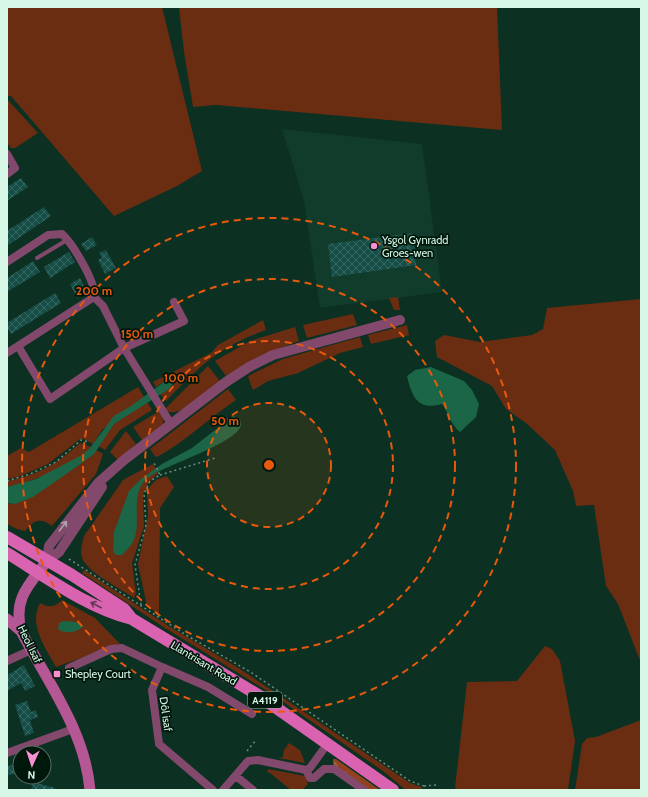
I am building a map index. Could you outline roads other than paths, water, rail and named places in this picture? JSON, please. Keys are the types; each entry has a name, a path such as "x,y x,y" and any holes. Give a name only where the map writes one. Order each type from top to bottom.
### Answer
{"main road":[{"name":"Llantrisant Road","path":"7,537 124,609 132,619"},
{"name":"Llantrisant Road","path":"7,554 75,594 115,615 132,619 258,695 393,790"},
{"name":"Heol Isaf","path":"47,561 25,592 19,604 17,613 21,631 64,707 86,764 90,790"},
{"path":"7,619 21,631"}],"street":[{"path":"7,154 16,168 7,174"},
{"path":"7,262 48,235 62,234 68,239 93,287 94,297 103,306 124,348 171,424"},
{"path":"7,353 94,297"},
{"path":"18,346 50,399 124,348 184,321 174,302"},
{"path":"47,561 60,552 109,475 124,460 227,382 249,367 273,355 400,320"},
{"path":"69,668 111,649 122,648 208,687 252,714"},
{"path":"7,661 31,650"},
{"name":"Dôl isaf","path":"162,667 152,690 159,744 213,790"},
{"path":"7,753 73,729"},
{"path":"223,790 248,761 252,760 306,770 310,768 328,743"},
{"path":"306,770 310,778 314,778 324,769 334,769 364,790"},
{"path":"236,776 253,790"}],"lane":[{"path":"37,258 68,239"}],"place":[{"name":"Ysgol Gynradd Groes-wen","path":"374,246"},
{"name":"Shepley Court","path":"57,674"}]}
